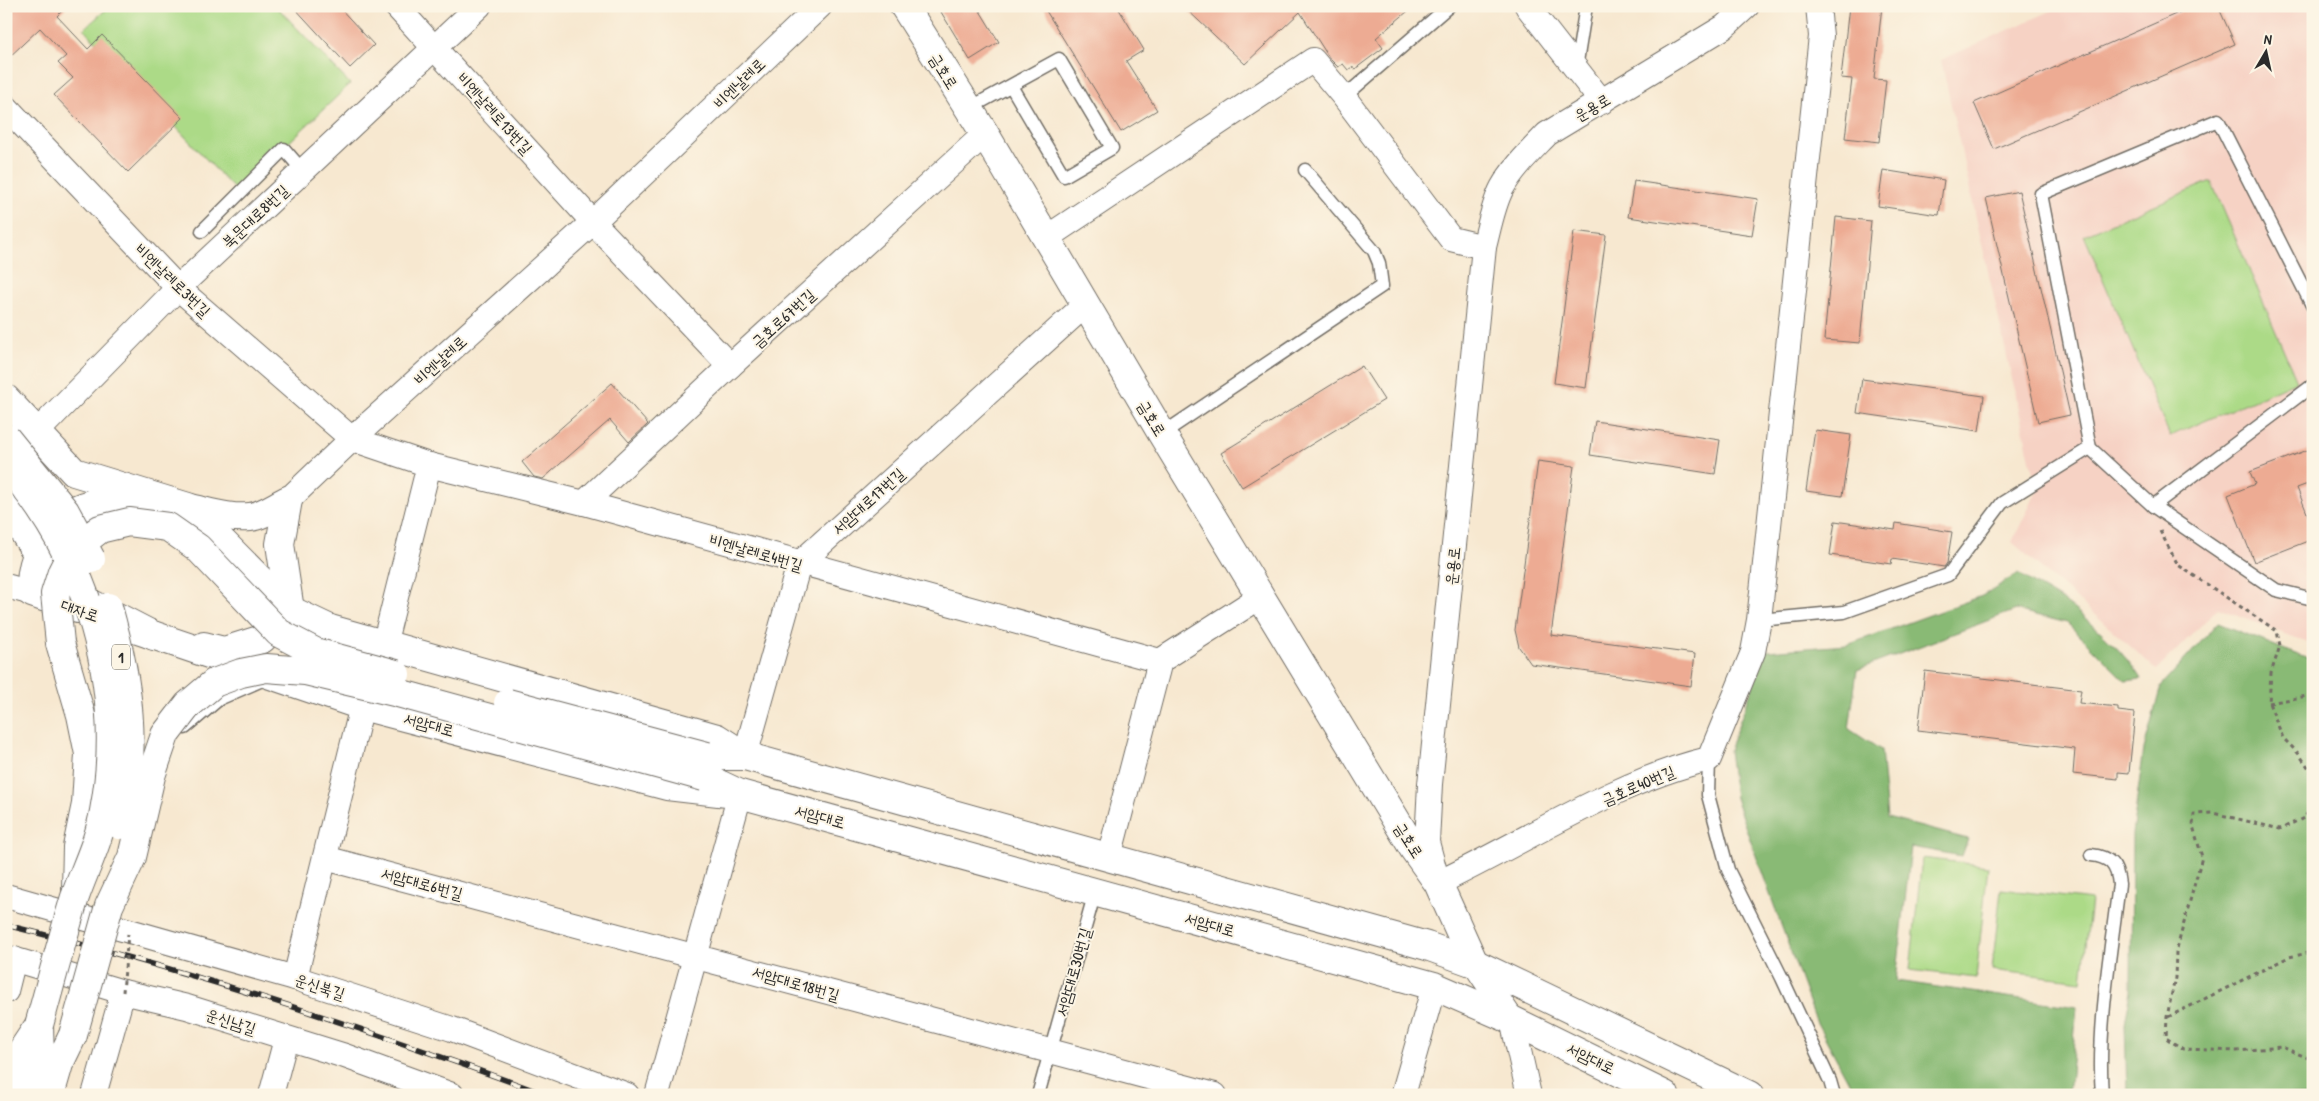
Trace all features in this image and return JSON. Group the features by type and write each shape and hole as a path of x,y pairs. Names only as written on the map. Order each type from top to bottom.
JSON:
{"main road":[{"name":"금호로","path":"904,6 984,134 1260,597 1413,848 1438,883 1474,963"},
{"path":"6,399 74,472 188,508 221,516 251,517 288,500"},
{"name":"1","path":"6,438 65,511 88,551 103,591 119,648 128,699 130,739 129,781 114,853 117,920 73,1035 59,1064 50,1095"},
{"name":"1","path":"6,465 49,521 72,563 86,599 106,682 111,726 110,778 96,846 76,895 38,1025 40,1059 30,1095"},
{"path":"32,593 30,576 37,553 54,524 83,506 109,500 127,500 188,508 290,610 330,629 717,738 744,756 1427,946 1474,963 1749,1095"},
{"path":"288,500 280,544 290,610"},
{"path":"6,506 37,553 66,591 154,636 224,650 262,639 290,610"},
{"path":"76,895 78,847 86,804 88,754 81,714 60,644 55,594 62,572 73,550 100,529 129,522 168,527 198,548 279,633 315,652 706,766"},
{"name":"대자로","path":"32,593 154,636"},
{"name":"서암대로","path":"154,636 362,706 667,786 740,794 1434,986 1512,1020 1665,1095"},
{"path":"117,920 151,776 165,735 188,704 214,683 240,673 266,668 305,671 706,766 744,756"},
{"name":"서암대로","path":"706,766 740,794"},
{"path":"8,1095 19,1055 38,1025"},
{"path":"69,1095 76,1066 73,1035"}],"street":[{"name":"비엔날레로13번길","path":"396,6 593,222"},
{"name":"북문대로8번길","path":"37,432 178,288 479,6"},
{"name":"비엔날레로","path":"288,500 352,439 593,222 820,6"},
{"path":"1527,6 1575,71 1602,102"},
{"name":"운용로","path":"1438,883 1427,842 1430,784 1484,247 1502,188 1526,155 1547,134 1724,27 1747,6"},
{"path":"1709,759 1754,652 1759,620 1820,36 1818,6"},
{"path":"1046,238 1313,60 1344,97 1451,239 1484,247"},
{"name":"비엔날레로3번길","path":"6,107 178,288 352,439"},
{"name":"금호로67번길","path":"584,504 730,366 984,134"},
{"path":"593,222 730,366"},
{"name":"서암대로17번길","path":"799,564 1085,305"},
{"name":"비엔날레로4번길","path":"352,439 429,465 584,504 1160,661"},
{"path":"384,644 429,465"},
{"path":"744,756 799,564"},
{"name":"대자로","path":"6,586 32,593"},
{"path":"1109,857 1160,661 1260,597"},
{"path":"295,978 362,706"},
{"name":"금호로40번길","path":"1438,883 1607,797 1686,764 1709,759"},
{"path":"658,1095 740,794"},
{"name":"서암대로6번길","path":"325,858 519,909"},
{"name":"운신북길","path":"6,896 117,920 452,1029 627,1095"},
{"name":"서암대로18번길","path":"519,909 697,955 896,1011 1050,1051"},
{"path":"6,991 10,958"},
{"name":"운신남길","path":"10,958 122,992 187,1007 345,1056 452,1095"},
{"name":"금호로","path":"1474,963 1512,1020 1529,1095"},
{"path":"1403,1095 1434,986"},
{"path":"94,1095 122,992"},
{"path":"271,1095 286,1039"},
{"path":"1050,1051 1216,1095"}],"lane":[{"path":"1344,97 1449,6"},
{"path":"1575,71 1586,6"},
{"path":"968,109 1059,59 1112,148 1064,176 1011,86"},
{"path":"2313,307 2218,120 2041,194 2090,448 2149,502 2276,590 2313,599"},
{"path":"202,232 284,149 303,171"},
{"path":"1162,434 1382,286 1379,264 1374,251 1305,170"},
{"path":"2149,502 2313,385"},
{"path":"1759,620 1844,612 1948,575 2002,503 2090,448"},
{"path":"117,920 130,875 146,841 170,754 176,739 186,726 219,699 238,689 273,676"},
{"path":"1709,759 1708,795 1728,870 1782,978 1830,1081 1834,1095"},
{"path":"2091,855 2102,856 2113,863 2118,871 2119,884 2105,1010 2101,1067 2102,1095"},
{"name":"서암대로30번길","path":"1038,1095 1095,892"}],"path":[{"path":"2149,502 2148,510 2178,565 2277,631 2280,646 2271,673 2269,703 2283,738 2298,753 2313,774"},
{"path":"2269,703 2313,695"},
{"path":"2313,806 2304,818 2280,829 2213,813 2194,814 2193,826 2202,857 2176,952 2175,978 2167,1017 2166,1038 2183,1049 2237,1052 2282,1047 2313,1060"},
{"path":"117,920 122,992"},
{"path":"2167,1017 2289,957 2313,952"}],"shaded area":[{"path":"2062,6 2313,6 2313,645 2218,608 2157,670 2012,542 2037,491 1941,60"}],"green space":[{"path":"110,6 276,6 350,84 237,192 84,29"},
{"path":"2211,181 2297,381 2170,436 2084,235"},
{"path":"2019,573 2061,600 2094,626 2125,657 2141,679 2125,681 2067,623 2016,610 1857,670 1849,729 1881,750 1887,818 1968,839 1962,856 1911,847 1896,981 2077,1007 2069,1095 1856,1095 1816,1021 1735,798 1729,750 1766,651 1847,645 1982,596"},
{"path":"2218,623 2313,661 2313,1095 2127,1095 2125,1024 2131,991 2132,834 2144,749 2161,686"},
{"path":"1922,858 1988,866 1976,978 1910,970"},
{"path":"2001,889 2091,900 2082,981 1992,970"}],"building":[{"path":"6,6 67,6 57,16 88,49 102,35 183,118 128,172 54,95 73,78 58,63 66,56 40,28 6,60"},
{"path":"293,6 338,6 374,45 350,68"},
{"path":"950,6 977,6 999,42 970,60 941,12"},
{"path":"1043,6 1117,6 1144,50 1126,61 1157,110 1121,132"},
{"path":"1183,6 1414,6 1376,38 1383,48 1355,69 1352,67 1348,70 1343,64 1338,67 1330,59 1300,12 1245,64"},
{"path":"1849,6 1882,6 1874,79 1886,80 1879,142 1845,138 1852,79 1841,78"},
{"path":"2194,6 2218,6 2235,44 1994,149 1974,103"},
{"path":"1883,170 1944,180 1939,215 1878,206"},
{"path":"1634,181 1758,199 1752,235 1628,217"},
{"path":"2019,191 2070,415 2038,422 1986,198"},
{"path":"1836,217 1871,221 1860,343 1824,340"},
{"path":"1574,231 1606,235 1586,388 1554,383"},
{"path":"1362,366 1384,400 1242,487 1221,453"},
{"path":"1862,379 1984,396 1979,431 1857,413"},
{"path":"612,383 648,424 629,442 610,420 543,479 534,477 522,462"},
{"path":"1595,421 1720,440 1715,474 1590,455"},
{"path":"1815,430 1851,435 1842,496 1806,491"},
{"path":"2313,448 2313,482 2297,488 2313,528 2313,539 2254,562 2228,495 2255,484 2250,472"},
{"path":"1538,461 1574,466 1551,635 1695,654 1691,686 1531,664 1519,647 1515,630"},
{"path":"1835,521 1895,530 1896,523 1952,532 1947,563 1944,567 1892,559 1891,564 1830,555"},
{"path":"1925,671 2081,690 2079,703 2118,707 2118,711 2135,713 2129,773 2118,772 2118,779 2073,774 2075,749 1918,730"}],"railway":[{"path":"6,925 143,961 278,1002 413,1047 546,1095"}]}
